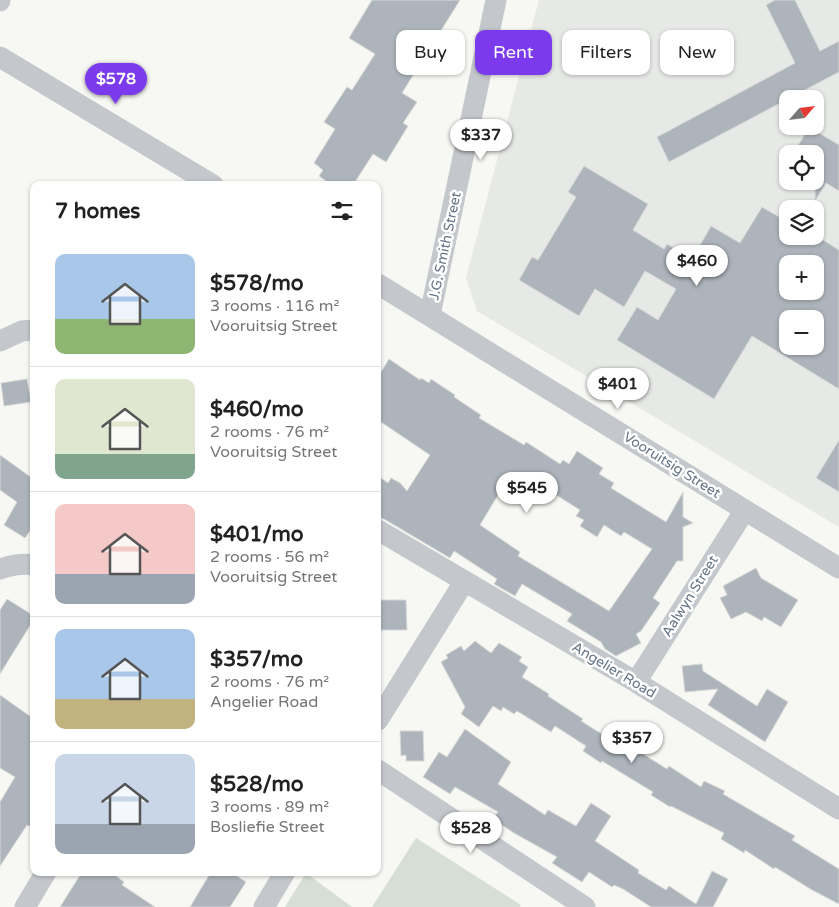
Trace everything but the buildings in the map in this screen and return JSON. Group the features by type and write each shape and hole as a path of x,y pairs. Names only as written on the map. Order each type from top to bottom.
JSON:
{"street":[{"name":"J.G. Smith Street","path":"430,315 496,0"},
{"path":"0,57 206,181"},
{"name":"Vooruitsig Street","path":"381,286 839,568"},
{"path":"0,341 30,331"},
{"name":"Aalwyn Street","path":"636,682 745,510"},
{"name":"Angelier Road","path":"381,532 636,682 839,809"},
{"path":"0,569 12,565 30,565"},
{"path":"381,715 464,582"},
{"path":"381,772 575,905"},
{"path":"25,907 44,876"},
{"path":"264,907 283,876"}],"shaded area":[{"path":"539,0 839,0 839,527 477,311 466,278 519,75 552,75 552,30 531,30"},
{"path":"416,838 521,905 520,907 372,907"},
{"path":"304,876 310,876 352,907 285,907"}]}
